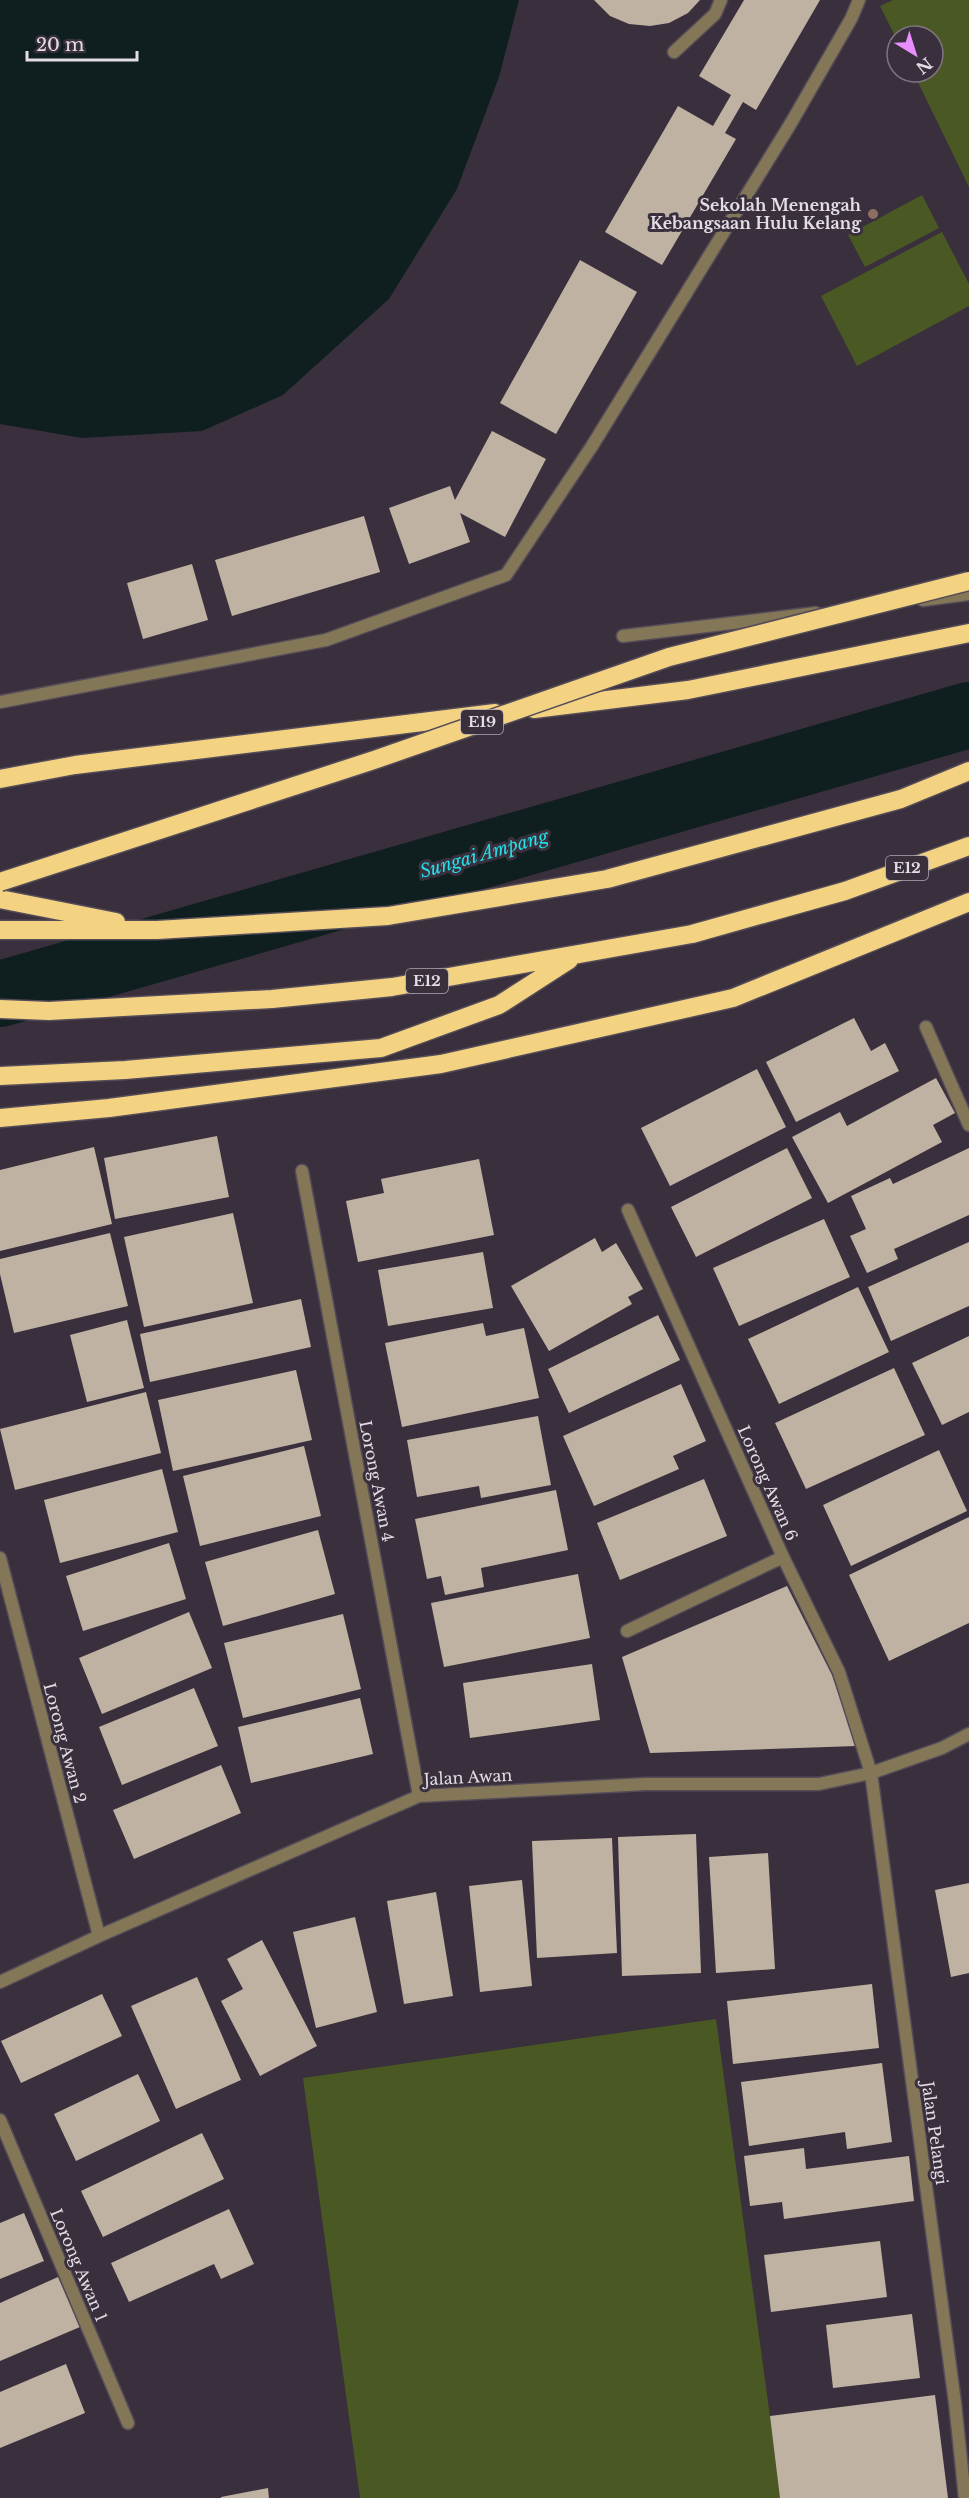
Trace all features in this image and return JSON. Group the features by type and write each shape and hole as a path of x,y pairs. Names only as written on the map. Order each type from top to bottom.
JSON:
{"highway":[{"name":"E19","path":"0,882 374,760 669,657 969,581"},
{"path":"0,779 75,765 688,690 969,633"},
{"path":"0,930 157,930 388,916 607,879 901,799 969,771"},
{"name":"E12","path":"0,1009 49,1011 272,999 392,987 576,956 703,930 845,891 969,846"},
{"path":"0,899 157,930"},
{"path":"0,1118 109,1108 441,1064 733,998 969,902"},
{"path":"0,1076 125,1070 381,1048 499,1005 576,956"}],"street":[{"path":"674,52 715,14 721,0"},
{"path":"0,702 326,640 506,575 592,446 791,123 851,19 859,0"},
{"path":"624,636 969,594"},
{"path":"926,1027 969,1125"},
{"name":"Lorong Awan 4","path":"302,1171 419,1796"},
{"name":"Lorong Awan 6","path":"628,1210 783,1557 839,1672 871,1773"},
{"path":"627,1631 783,1557"},
{"name":"Lorong Awan 2","path":"0,1558 99,1936"},
{"name":"Jalan Awan","path":"0,1982 99,1936 419,1796 646,1784 819,1784 871,1773 942,1748 969,1734"},
{"name":"Jalan Pelangi","path":"871,1773 953,2391 965,2498"},
{"name":"Lorong Awan 1","path":"0,2120 128,2423"}],"green space":[{"path":"893,0 969,0 969,187 919,84 945,84 945,24 889,24 880,6"},
{"path":"922,195 939,228 865,267 848,235"},
{"path":"942,232 969,284 969,306 857,366 821,296"},
{"path":"716,2019 781,2498 360,2498 303,2078"}],"shaded area":[{"path":"0,0 519,0 499,77 457,189 389,299 283,395 202,431 82,438 0,424"}],"building":[{"path":"594,0 700,0 688,13 669,23 650,26 629,24 610,16"},
{"path":"744,0 820,0 756,110 743,102 725,133 736,139 662,265 605,232 678,106 713,126 731,95 699,76"},
{"path":"580,260 637,292 556,434 500,403"},
{"path":"492,431 546,459 505,537 460,513 470,542 409,564 389,508 450,486 455,500"},
{"path":"364,516 380,572 232,616 215,560"},
{"path":"192,564 208,620 143,639 127,583"},
{"path":"854,1018 871,1051 885,1043 899,1071 796,1122 766,1062"},
{"path":"757,1069 786,1127 670,1186 641,1128"},
{"path":"936,1078 955,1113 933,1125 942,1142 828,1203 792,1137 840,1112 847,1126"},
{"path":"217,1136 229,1197 115,1219 104,1158"},
{"path":"94,1147 112,1224 0,1251 0,1170"},
{"path":"787,1148 812,1198 696,1257 671,1207"},
{"path":"969,1148 969,1215 894,1249 898,1259 867,1273 850,1236 866,1229 851,1196 890,1178 893,1184"},
{"path":"479,1159 494,1235 358,1262 346,1201 384,1193 381,1179"},
{"path":"233,1213 253,1303 144,1327 124,1237"},
{"path":"824,1219 850,1277 739,1326 713,1268"},
{"path":"110,1233 128,1306 14,1333 0,1274 0,1259"},
{"path":"595,1238 602,1252 616,1243 643,1289 628,1297 632,1304 549,1351 511,1286"},
{"path":"969,1242 969,1306 891,1341 868,1287"},
{"path":"483,1252 493,1308 388,1326 378,1270"},
{"path":"858,1287 889,1352 779,1404 748,1339"},
{"path":"301,1299 311,1347 150,1382 140,1334"},
{"path":"658,1315 680,1360 569,1413 548,1369"},
{"path":"127,1320 144,1388 87,1402 70,1335"},
{"path":"483,1323 486,1336 524,1328 539,1398 402,1427 385,1343"},
{"path":"969,1336 969,1412 942,1425 912,1363"},
{"path":"894,1368 925,1435 806,1489 775,1423"},
{"path":"296,1370 312,1440 173,1471 158,1400"},
{"path":"681,1384 706,1441 673,1456 679,1469 594,1506 563,1436"},
{"path":"146,1392 161,1453 15,1490 0,1429"},
{"path":"538,1416 551,1485 481,1498 479,1486 417,1497 407,1440"},
{"path":"304,1446 321,1516 200,1546 183,1476"},
{"path":"939,1450 967,1511 851,1566 823,1505"},
{"path":"162,1469 178,1532 60,1563 44,1500"},
{"path":"704,1479 727,1536 620,1580 597,1523"},
{"path":"556,1490 568,1550 481,1568 484,1587 445,1595 441,1576 427,1579 415,1519"},
{"path":"969,1517 969,1623 889,1661 849,1575"},
{"path":"318,1530 335,1594 223,1626 205,1562"},
{"path":"169,1543 186,1599 83,1631 66,1576"},
{"path":"578,1574 590,1638 444,1667 431,1603"},
{"path":"787,1586 832,1675 856,1746 650,1753 622,1657"},
{"path":"189,1612 212,1668 102,1714 79,1658"},
{"path":"343,1614 361,1689 243,1718 224,1643"},
{"path":"592,1664 600,1720 470,1738 463,1683"},
{"path":"194,1688 218,1746 122,1785 99,1727"},
{"path":"360,1698 373,1754 251,1783 238,1727"},
{"path":"221,1765 241,1813 134,1859 113,1810"},
{"path":"696,1834 701,1973 622,1976 618,1837"},
{"path":"612,1838 617,1953 537,1958 532,1841"},
{"path":"768,1853 775,1969 716,1973 709,1857"},
{"path":"522,1880 532,1986 480,1992 469,1886"},
{"path":"969,1883 969,1973 951,1977 935,1890"},
{"path":"436,1892 453,1996 404,2004 387,1901"},
{"path":"355,1917 377,2012 316,2028 293,1932"},
{"path":"262,1940 317,2046 260,2076 221,2001 243,1989 227,1959"},
{"path":"197,1977 241,2080 176,2109 131,2006"},
{"path":"872,1984 879,2048 733,2064 727,2001"},
{"path":"102,1994 122,2036 21,2083 1,2041"},
{"path":"882,2063 892,2142 847,2149 845,2132 749,2146 741,2082"},
{"path":"138,2074 160,2121 76,2161 54,2114"},
{"path":"202,2133 224,2179 103,2237 81,2191"},
{"path":"804,2148 806,2169 909,2156 914,2201 784,2219 782,2202 750,2206 744,2156"},
{"path":"229,2209 254,2264 221,2279 214,2264 129,2302 111,2263"},
{"path":"24,2213 44,2261 0,2279 0,2223"},
{"path":"880,2241 887,2297 771,2312 764,2255"},
{"path":"58,2277 80,2327 0,2361 0,2303"},
{"path":"912,2314 920,2378 833,2388 826,2325"},
{"path":"66,2364 85,2413 0,2448 0,2392"},
{"path":"935,2395 948,2498 780,2498 770,2416"},
{"path":"268,2488 269,2498 221,2498 221,2497"}],"waterway":[{"name":"Sungai Ampang","path":"0,994 969,715"}],"place":[{"name":"Sekolah Menengah Kebangsaan Hulu Kelang","path":"873,214"}]}
